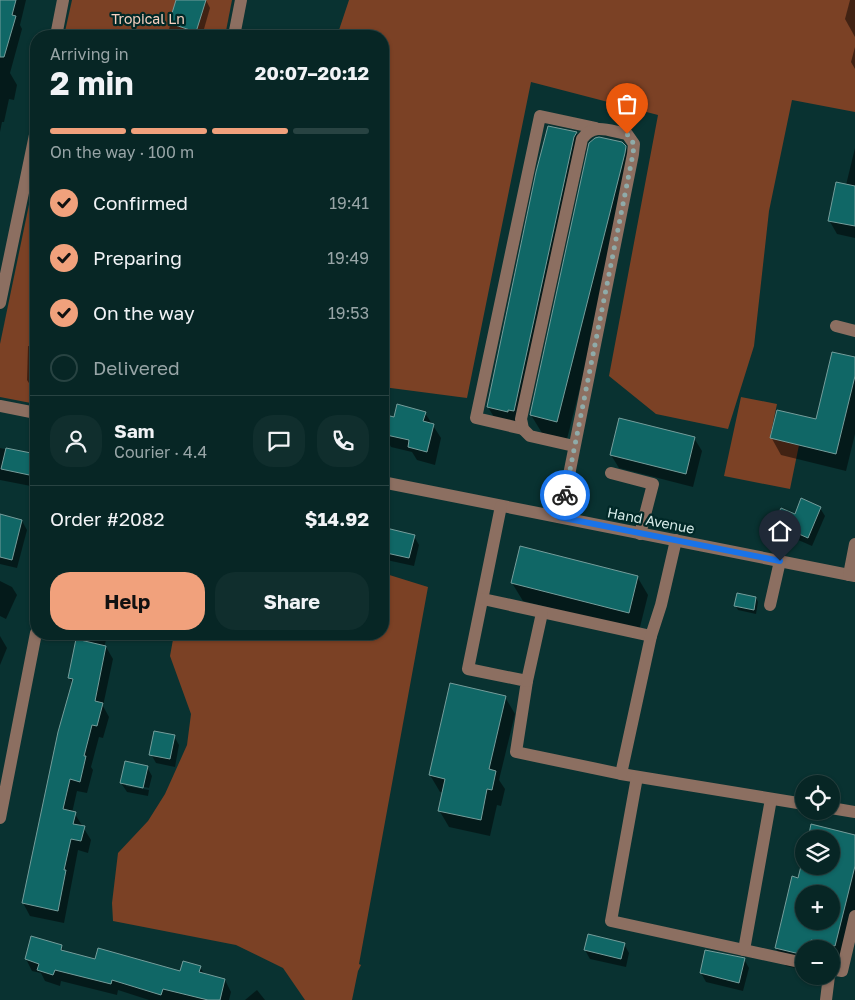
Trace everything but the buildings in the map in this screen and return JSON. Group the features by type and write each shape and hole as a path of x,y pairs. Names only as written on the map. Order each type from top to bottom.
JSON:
{"street":[{"path":"57,30 64,0"},
{"path":"235,30 241,0"},
{"path":"559,517 574,446 634,144 627,134 540,116 476,418 523,429 530,436 574,446"},
{"path":"523,429 521,419 582,139 588,131 596,128"},
{"path":"0,303 30,159"},
{"path":"836,326 855,331"},
{"path":"0,406 30,412"},
{"path":"611,473 653,484 640,534"},
{"name":"Hand Avenue","path":"389,483 852,576"},
{"path":"502,506 468,669 527,681"},
{"path":"621,774 651,636 661,604 676,540"},
{"path":"852,576 855,544"},
{"path":"770,605 780,561"},
{"path":"483,599 651,636"},
{"path":"542,613 527,681 516,752 637,777 795,803"},
{"path":"0,818 34,640"},
{"path":"637,777 611,921 795,961"},
{"path":"744,950 772,799"},
{"path":"840,810 855,812"},
{"path":"840,971 842,972 855,916"},
{"path":"826,1000 828,985"}],"green space":[{"name":"Tropical Ln","path":"72,0 232,0 226,30 65,30"},
{"path":"349,0 855,0 855,112 792,100 769,211 754,346 728,429 656,414 609,376 658,115 531,82 467,398 389,388 389,30 339,30"},
{"path":"30,200 30,403 0,397 0,344"},
{"path":"741,397 777,404 770,437 799,445 790,489 724,476"},
{"path":"389,575 428,587 359,964 361,965 352,1000 305,1000 283,968 236,945 113,921 112,903 118,853 148,821 165,794 187,745 191,714 170,656 173,640 389,640"}],"way so far":[{"path":"565,495 633,154 634,144 627,134"}],"route":[{"path":"565,495 559,517 780,561"}]}
